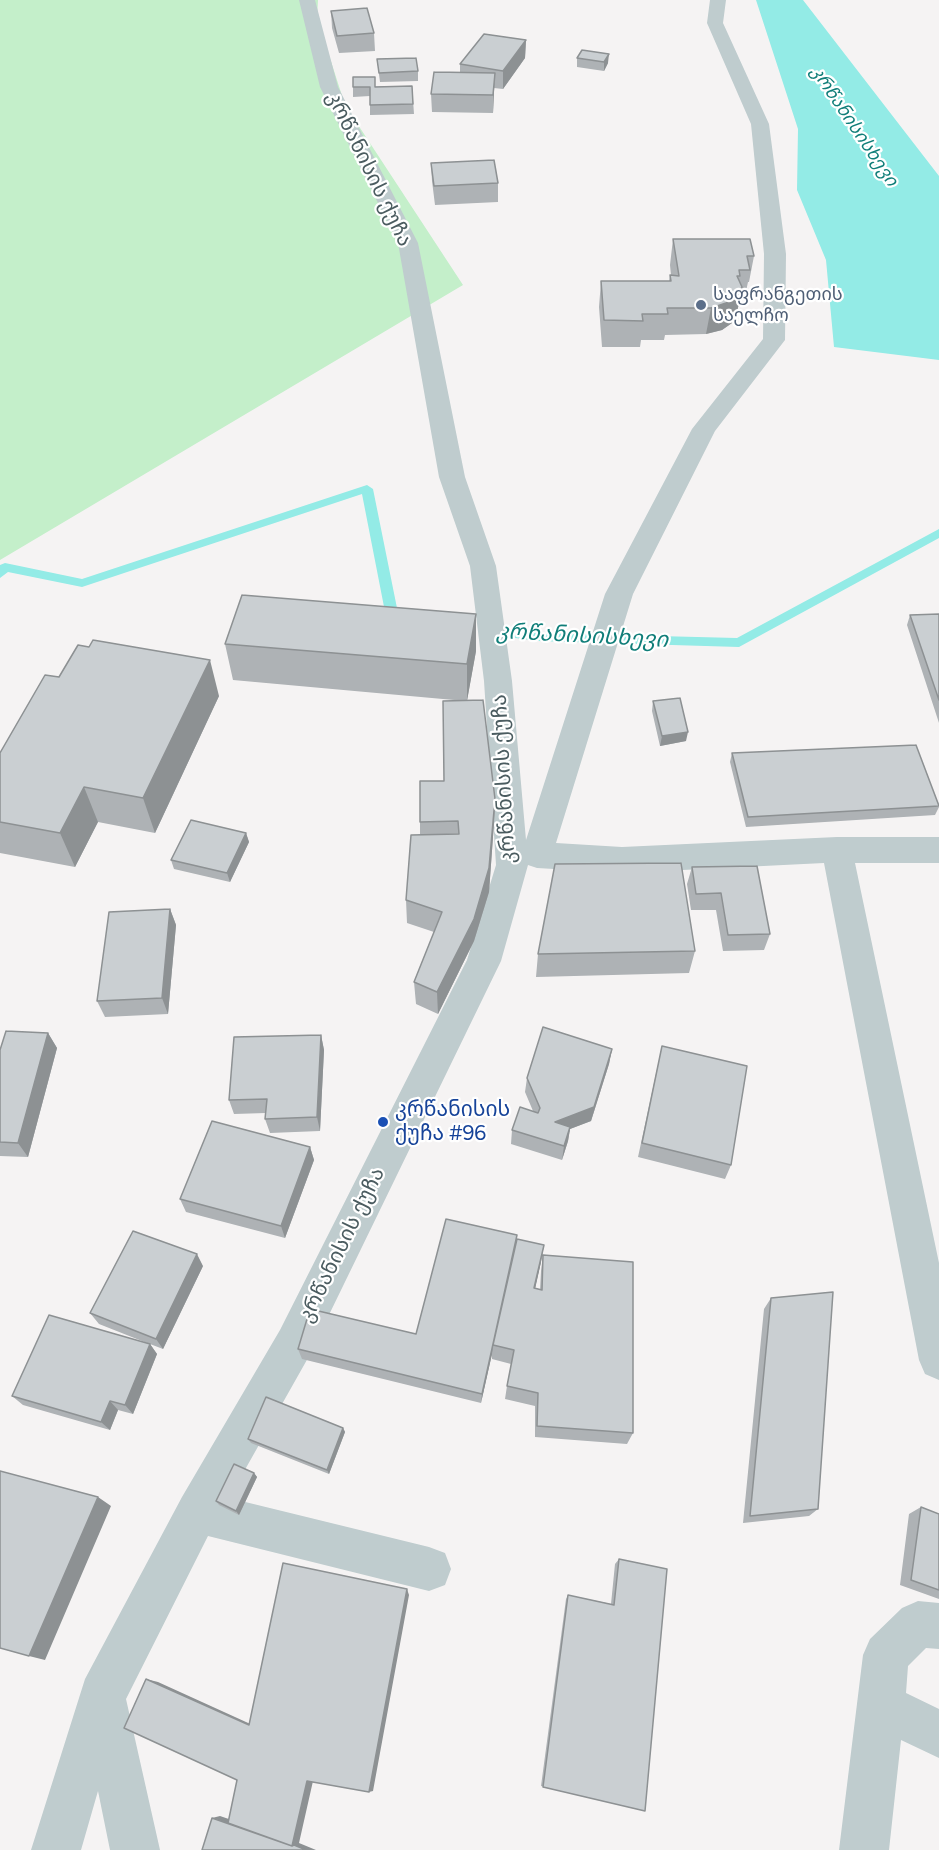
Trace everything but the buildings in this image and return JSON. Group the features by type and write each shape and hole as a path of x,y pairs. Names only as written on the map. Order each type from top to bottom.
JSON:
{"street":[{"name":"კრწანისის ქუჩა","path":"56,1850 102,1696 197,1512 294,1344 484,961 512,865 498,681 483,566 452,477 408,243 329,87 312,31 306,0"},
{"path":"718,0 715,22 760,124 775,254 774,340 704,429 619,594 537,855 622,860 837,850 939,850"},
{"path":"837,850 925,1216 939,1360"},
{"path":"197,1512 429,1569"},
{"path":"864,1850 886,1655 918,1624 939,1626"},
{"path":"102,1696 135,1850"},
{"path":"881,1706 939,1734"}],"green space":[{"path":"0,0 318,0 317,18 345,105 463,285 0,560"}],"water":[{"path":"756,0 803,0 939,176 939,360 834,347 826,260 797,190 798,129"}],"waterway":[{"name":"კრწანისისხევი","path":"0,574 5,567 82,583 367,489 392,617 401,618"},
{"name":"კრწანისისხევი","path":"485,630 538,637 739,643 939,533"}],"place":[{"name":"საფრანგეთის საელჩო","path":"701,305"},
{"name":"კრწანისის ქუჩა #96","path":"383,1122"}]}
